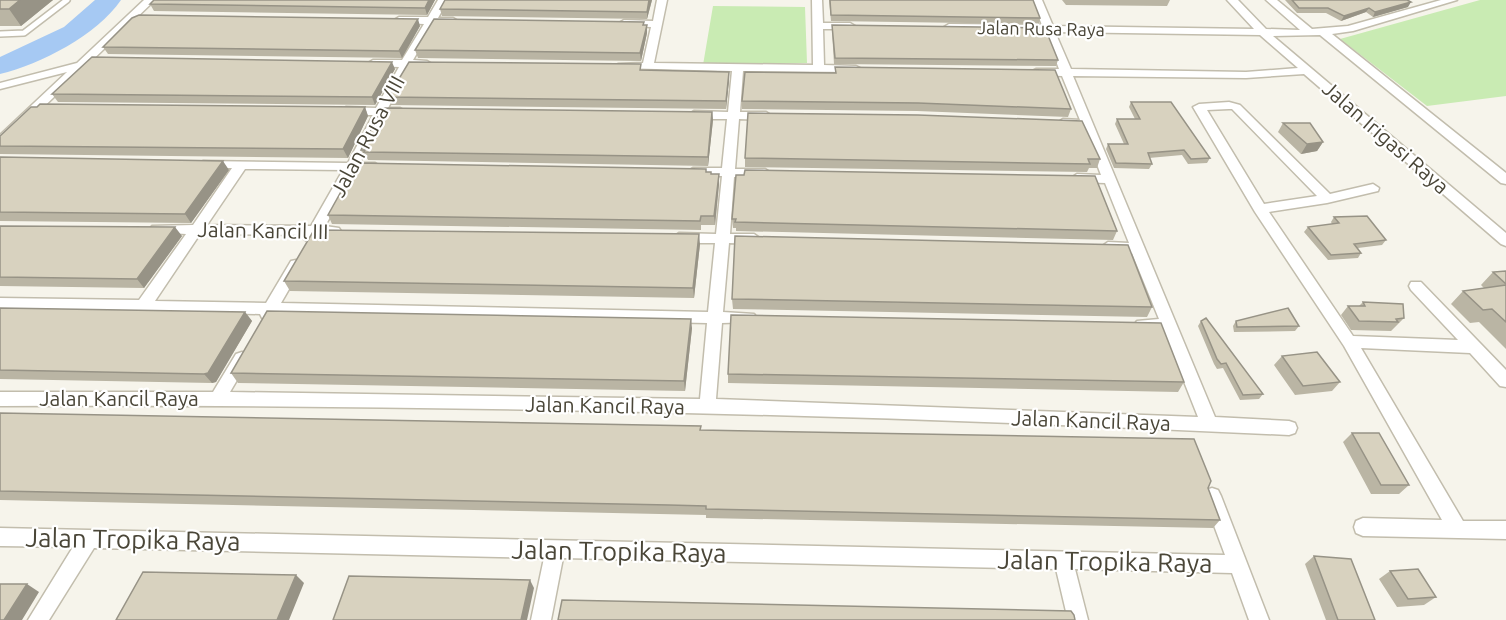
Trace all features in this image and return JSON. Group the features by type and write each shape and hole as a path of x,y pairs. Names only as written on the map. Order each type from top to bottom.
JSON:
{"street":[{"path":"0,142 150,0"},
{"name":"Jalan Rusa VIII","path":"259,328 352,166 379,112 443,0"},
{"path":"648,67 662,0"},
{"path":"816,0 819,69"},
{"path":"1037,0 1209,424"},
{"name":"Jalan Irigasi Raya","path":"1232,0 1264,33 1506,241"},
{"name":"Jalan Irigasi Raya","path":"1271,0 1506,180"},
{"name":"Jalan Rusa Raya","path":"933,27 1284,34 1372,23 1452,0"},
{"path":"134,16 151,16"},
{"path":"386,20 468,21"},
{"path":"613,23 657,24"},
{"path":"818,26 864,26"},
{"path":"0,86 85,62 110,59"},
{"path":"361,63 442,64"},
{"path":"609,66 863,70"},
{"path":"707,407 738,68"},
{"path":"1023,72 1246,75 1308,70"},
{"path":"24,80 60,86"},
{"path":"1327,199 1236,107 1229,105 1199,106 1200,112 1260,209 1349,342 1457,528"},
{"path":"38,107 61,107"},
{"path":"332,111 413,112"},
{"path":"677,115 780,116"},
{"path":"1054,123 1088,124"},
{"path":"196,164 387,167"},
{"path":"142,306 242,164"},
{"path":"681,172 775,173"},
{"path":"1064,178 1110,179"},
{"path":"1260,209 1327,199 1373,188"},
{"name":"Jalan Kancil III","path":"148,229 348,231"},
{"path":"664,237 768,239"},
{"path":"1092,246 1138,248"},
{"path":"1416,286 1506,381"},
{"path":"0,303 764,318"},
{"path":"1124,324 1169,325"},
{"path":"1349,342 1473,347"},
{"path":"219,397 247,348"},
{"name":"Jalan Kancil Raya","path":"0,399 219,397 707,407 1289,428"},
{"path":"1212,496 1259,620"},
{"path":"1363,527 1506,530"},
{"name":"Jalan Tropika Raya","path":"0,537 1238,564"},
{"path":"38,620 90,538"},
{"path":"541,620 555,550"},
{"path":"1063,560 1078,620"}],"lane":[{"path":"0,34 24,33 67,0"}],"green space":[{"path":"1480,0 1506,0 1506,96 1427,106 1340,39"},
{"path":"713,6 805,7 807,63 703,65"}],"building":[{"path":"0,0 20,0 9,9 0,9"},
{"path":"154,0 429,0 425,8 150,4"},
{"path":"445,0 649,0 647,12 440,9"},
{"path":"830,0 1033,0 1040,18 831,15"},
{"path":"1292,0 1407,0 1411,2 1375,12 1369,8 1344,16 1328,8 1299,8"},
{"path":"139,15 418,19 399,51 103,47 132,18"},
{"path":"434,19 644,22 643,25 647,25 640,53 415,50"},
{"path":"832,25 1045,28 1058,60 835,58"},
{"path":"92,57 392,62 372,97 52,94"},
{"path":"409,62 641,64 640,70 729,72 726,101 388,97"},
{"path":"835,67 1055,70 1071,109 918,103 742,101 745,72 836,73"},
{"path":"1131,102 1171,102 1210,158 1191,159 1184,150 1148,153 1152,164 1116,163 1108,144 1128,144 1117,119 1140,119"},
{"path":"40,104 365,107 343,149 0,146 0,136 31,107 37,107"},
{"path":"382,108 712,112 708,157 364,152 365,150 361,150"},
{"path":"748,113 918,115 1082,121 1100,159 1088,159 1090,164 745,158"},
{"path":"1283,123 1310,123 1323,142 1307,144"},
{"path":"0,157 223,161 185,214 0,212"},
{"path":"357,163 706,169 706,172 711,172 711,174 719,174 714,216 701,216 700,221 328,215"},
{"path":"745,170 1095,176 1117,231 735,222 736,219 732,219 736,175 744,175"},
{"path":"1367,216 1386,240 1354,244 1361,253 1331,255 1308,227 1339,223 1334,217"},
{"path":"0,226 175,227 137,279 0,277"},
{"path":"314,230 699,234 693,288 284,281"},
{"path":"735,236 1128,245 1152,307 732,299"},
{"path":"1506,271 1506,284 1493,272"},
{"path":"1506,285 1506,322 1492,309 1483,310 1463,291"},
{"path":"1363,302 1403,304 1404,318 1396,319 1398,322 1359,321 1348,306 1365,306"},
{"path":"0,308 245,312 208,373 204,374 0,370"},
{"path":"1288,308 1299,326 1237,327 1236,321"},
{"path":"267,311 691,319 684,381 231,373"},
{"path":"731,315 1161,323 1184,382 728,374"},
{"path":"1206,318 1263,394 1243,395 1226,363 1221,364 1217,359 1201,321"},
{"path":"1317,352 1340,382 1303,386 1282,356"},
{"path":"0,413 701,426 700,430 1194,439 1211,481 1208,488 1220,520 706,509 706,506 669,505 0,491"},
{"path":"1352,433 1379,433 1409,485 1381,485"},
{"path":"1314,556 1351,559 1375,620 1338,620"},
{"path":"1418,569 1436,597 1408,599 1390,571"},
{"path":"143,572 296,575 277,620 116,620"},
{"path":"349,576 530,580 521,620 333,620"},
{"path":"0,584 27,584 4,620 0,620"},
{"path":"562,600 1071,611 1075,620 558,620"}],"waterway":[{"path":"0,66 31,54 73,32 109,0"}]}
